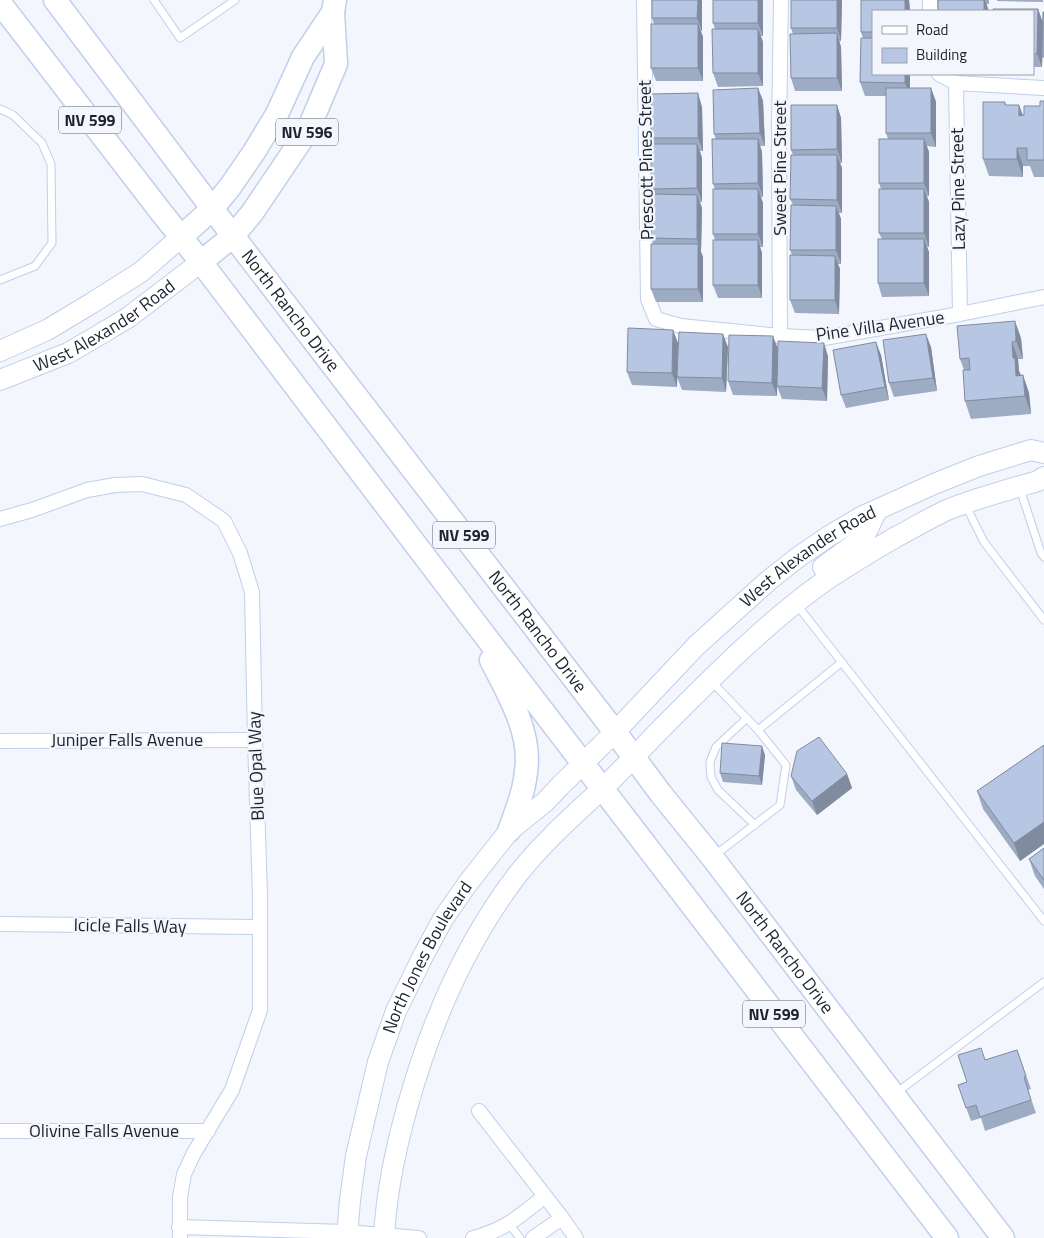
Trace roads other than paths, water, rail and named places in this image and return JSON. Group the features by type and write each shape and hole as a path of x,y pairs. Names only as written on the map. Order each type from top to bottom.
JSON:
{"main road":[{"name":"North Rancho Drive","path":"55,0 233,236 1003,1238"},
{"name":"NV 599","path":"0,2 947,1238"},
{"name":"NV 596","path":"181,237 212,208 230,187 254,152 277,114 303,57 334,6"},
{"name":"NV 596","path":"201,262 233,236 252,213 308,130 336,64 334,6"},
{"name":"West Alexander Road","path":"0,351 47,330 117,288 141,272 181,237"},
{"name":"West Alexander Road","path":"0,380 68,353 94,338 129,317 201,262"},
{"name":"West Alexander Road","path":"615,732 696,646 768,581 796,558 829,536 877,510 979,466 1031,450 1044,452"},
{"name":"West Alexander Road","path":"633,758 710,680 776,619 842,569 946,511 986,496 1038,482 1044,477"},
{"path":"796,603 799,584 864,537 877,510"},
{"path":"473,620 519,717 526,751 526,772 510,831"},
{"name":"North Jones Boulevard","path":"347,1235 356,1156 378,1062 396,1011 423,956 443,919 468,883 510,831 544,802 615,732"},
{"name":"North Jones Boulevard","path":"384,1237 389,1185 396,1148 426,1047 440,1008 467,955 488,917 517,875 548,839 633,758"}],"street":[{"name":"Prescott Pines Street","path":"644,0 648,299 656,319"},
{"name":"Sweet Pine Street","path":"780,336 779,130 781,0"},
{"path":"941,75 956,83 1044,88"},
{"name":"Lazy Pine Street","path":"956,83 960,314"},
{"name":"Pine Villa Avenue","path":"656,319 681,326 780,336 824,338 1044,297"},
{"name":"Blue Opal Way","path":"0,519 88,490 115,485 142,484 186,495 224,521 240,553 252,592 260,896 260,1010 232,1090 194,1153 184,1174 180,1197 179,1232"},
{"name":"Juniper Falls Avenue","path":"0,741 255,740"},
{"name":"Icicle Falls Way","path":"0,924 260,927"},
{"path":"478,1111 576,1238"},
{"name":"Olivine Falls Avenue","path":"0,1131 208,1131"},
{"path":"473,1238 486,1235 504,1227 545,1196"},
{"path":"533,1238 562,1218"},
{"path":"179,1232 419,1238"}],"lane":[{"path":"154,0 180,38 235,0"},
{"path":"0,109 13,115 42,143 51,164 52,244 35,266 0,280"},
{"path":"1019,487 1044,557"},
{"path":"965,504 984,542 1044,620"},
{"path":"796,603 1044,921"},
{"path":"758,730 842,662"},
{"path":"710,680 758,730 786,765 780,805 712,857"},
{"path":"746,718 716,747 710,762 711,777 718,790 755,824"},
{"path":"893,1095 1044,982"},
{"path":"509,1224 520,1238"}]}
